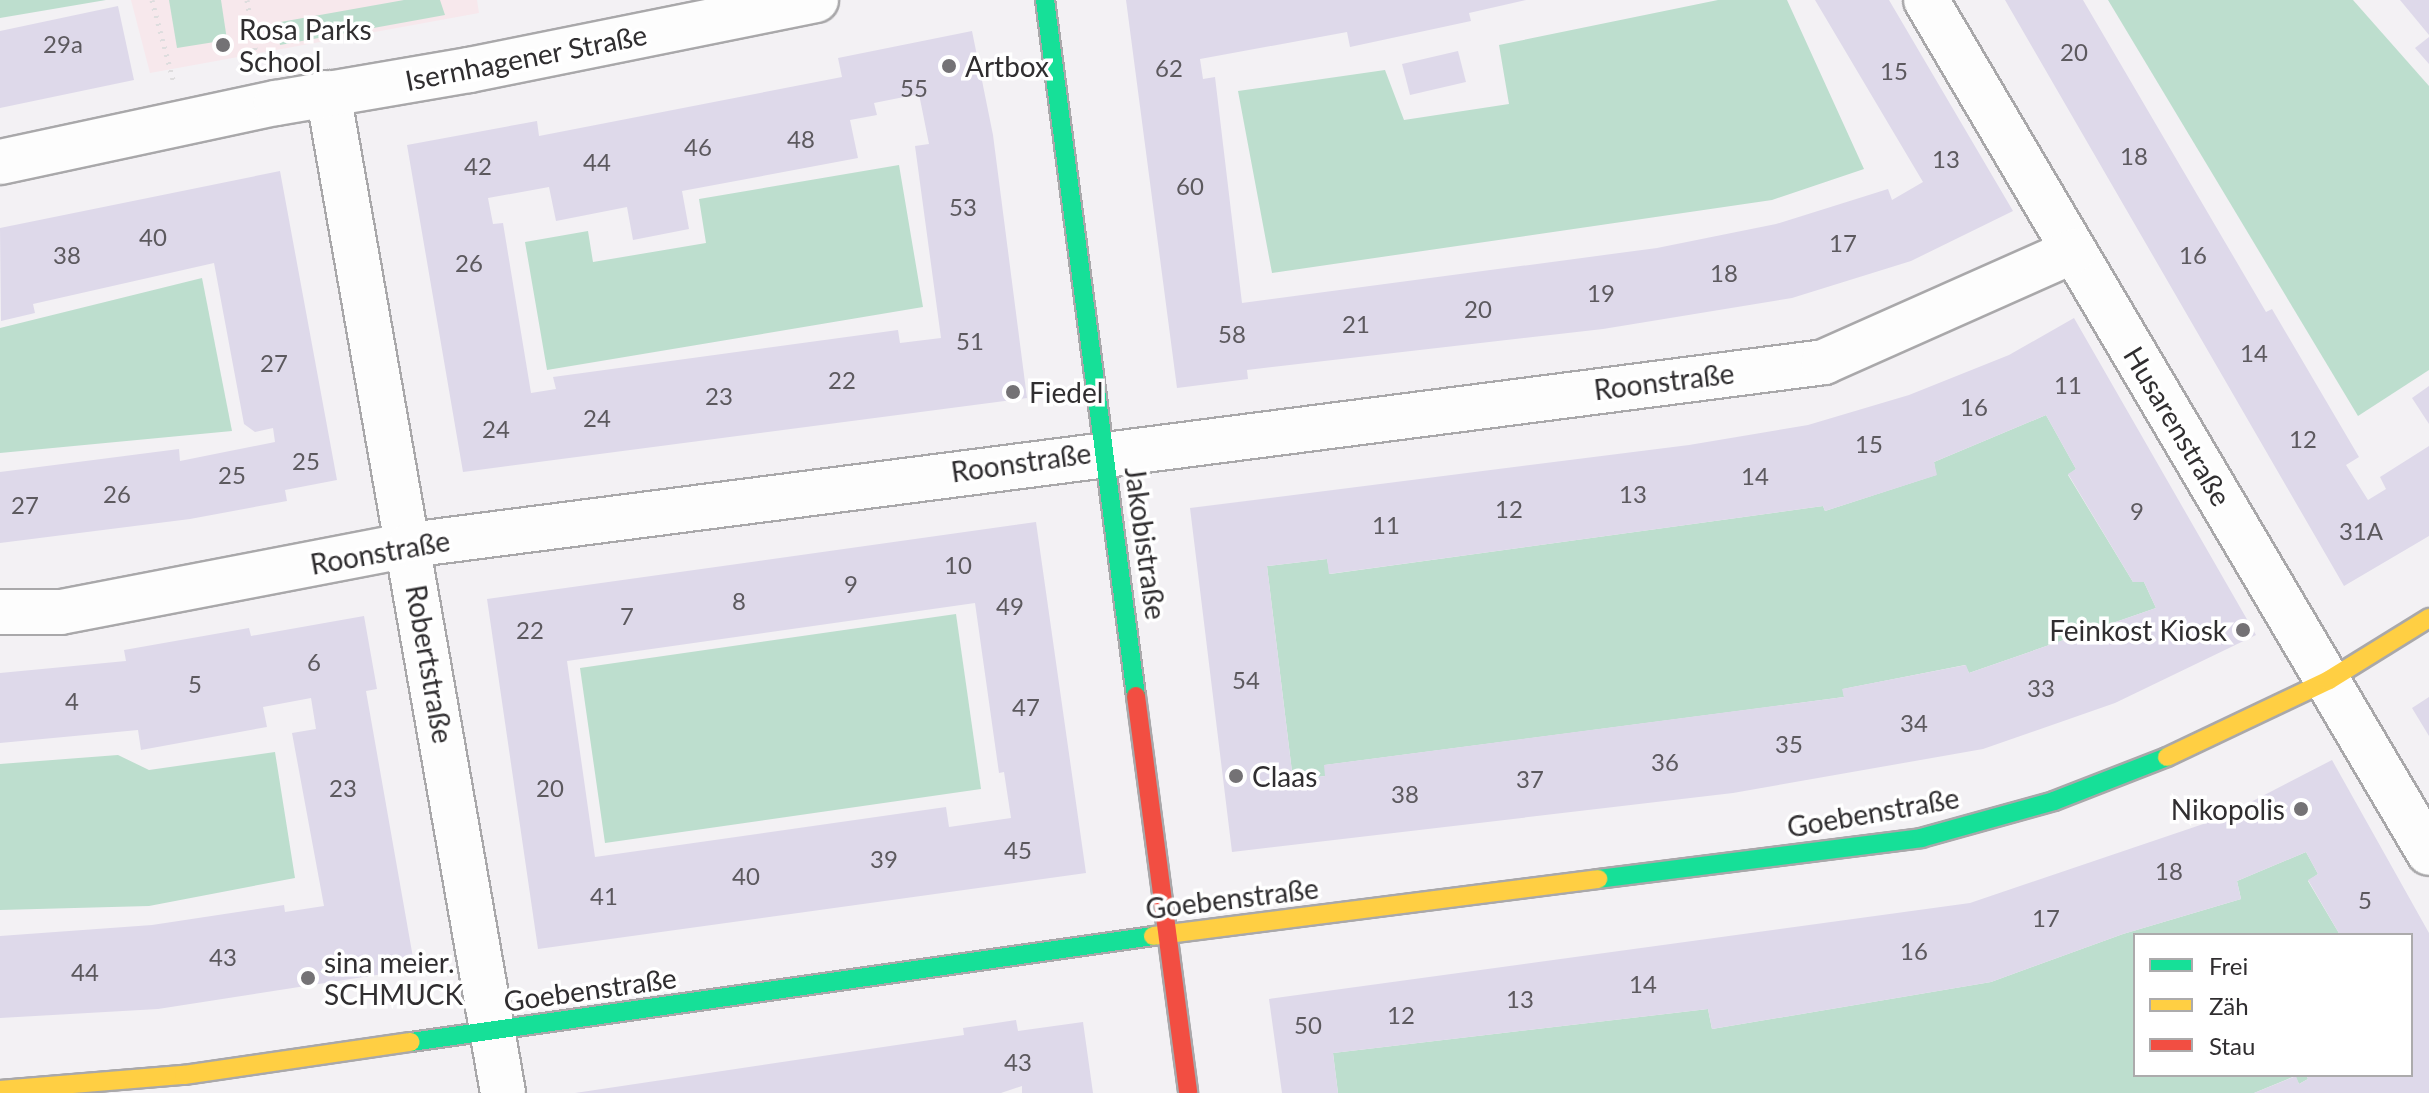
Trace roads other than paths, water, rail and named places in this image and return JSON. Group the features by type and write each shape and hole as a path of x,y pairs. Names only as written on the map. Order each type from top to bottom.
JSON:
{"street":[{"name":"Isernhagener Straße","path":"0,162 328,93 816,0"},
{"name":"Jakobistraße","path":"1045,0 1171,933 1188,1093"},
{"name":"Husarenstraße","path":"1926,0 2429,853"},
{"name":"Robertstraße","path":"328,93 410,545 503,1093"},
{"name":"Roonstraße","path":"0,612 61,612 410,545 1106,451 1824,362 2073,251"},
{"name":"Goebenstraße","path":"0,1090 184,1075 1171,933 1921,838 2054,801 2189,749 2329,680 2429,618"}],"place":[{"name":"Rosa Parks School","path":"223,45"},
{"name":"Artbox","path":"949,66"},
{"name":"Fiedel","path":"1013,392"},
{"name":"Feinkost Kiosk","path":"2243,630"},
{"name":"Claas","path":"1236,776"},
{"name":"Nikopolis","path":"2301,809"},
{"name":"sina meier. SCHMUCK","path":"308,978"}]}
